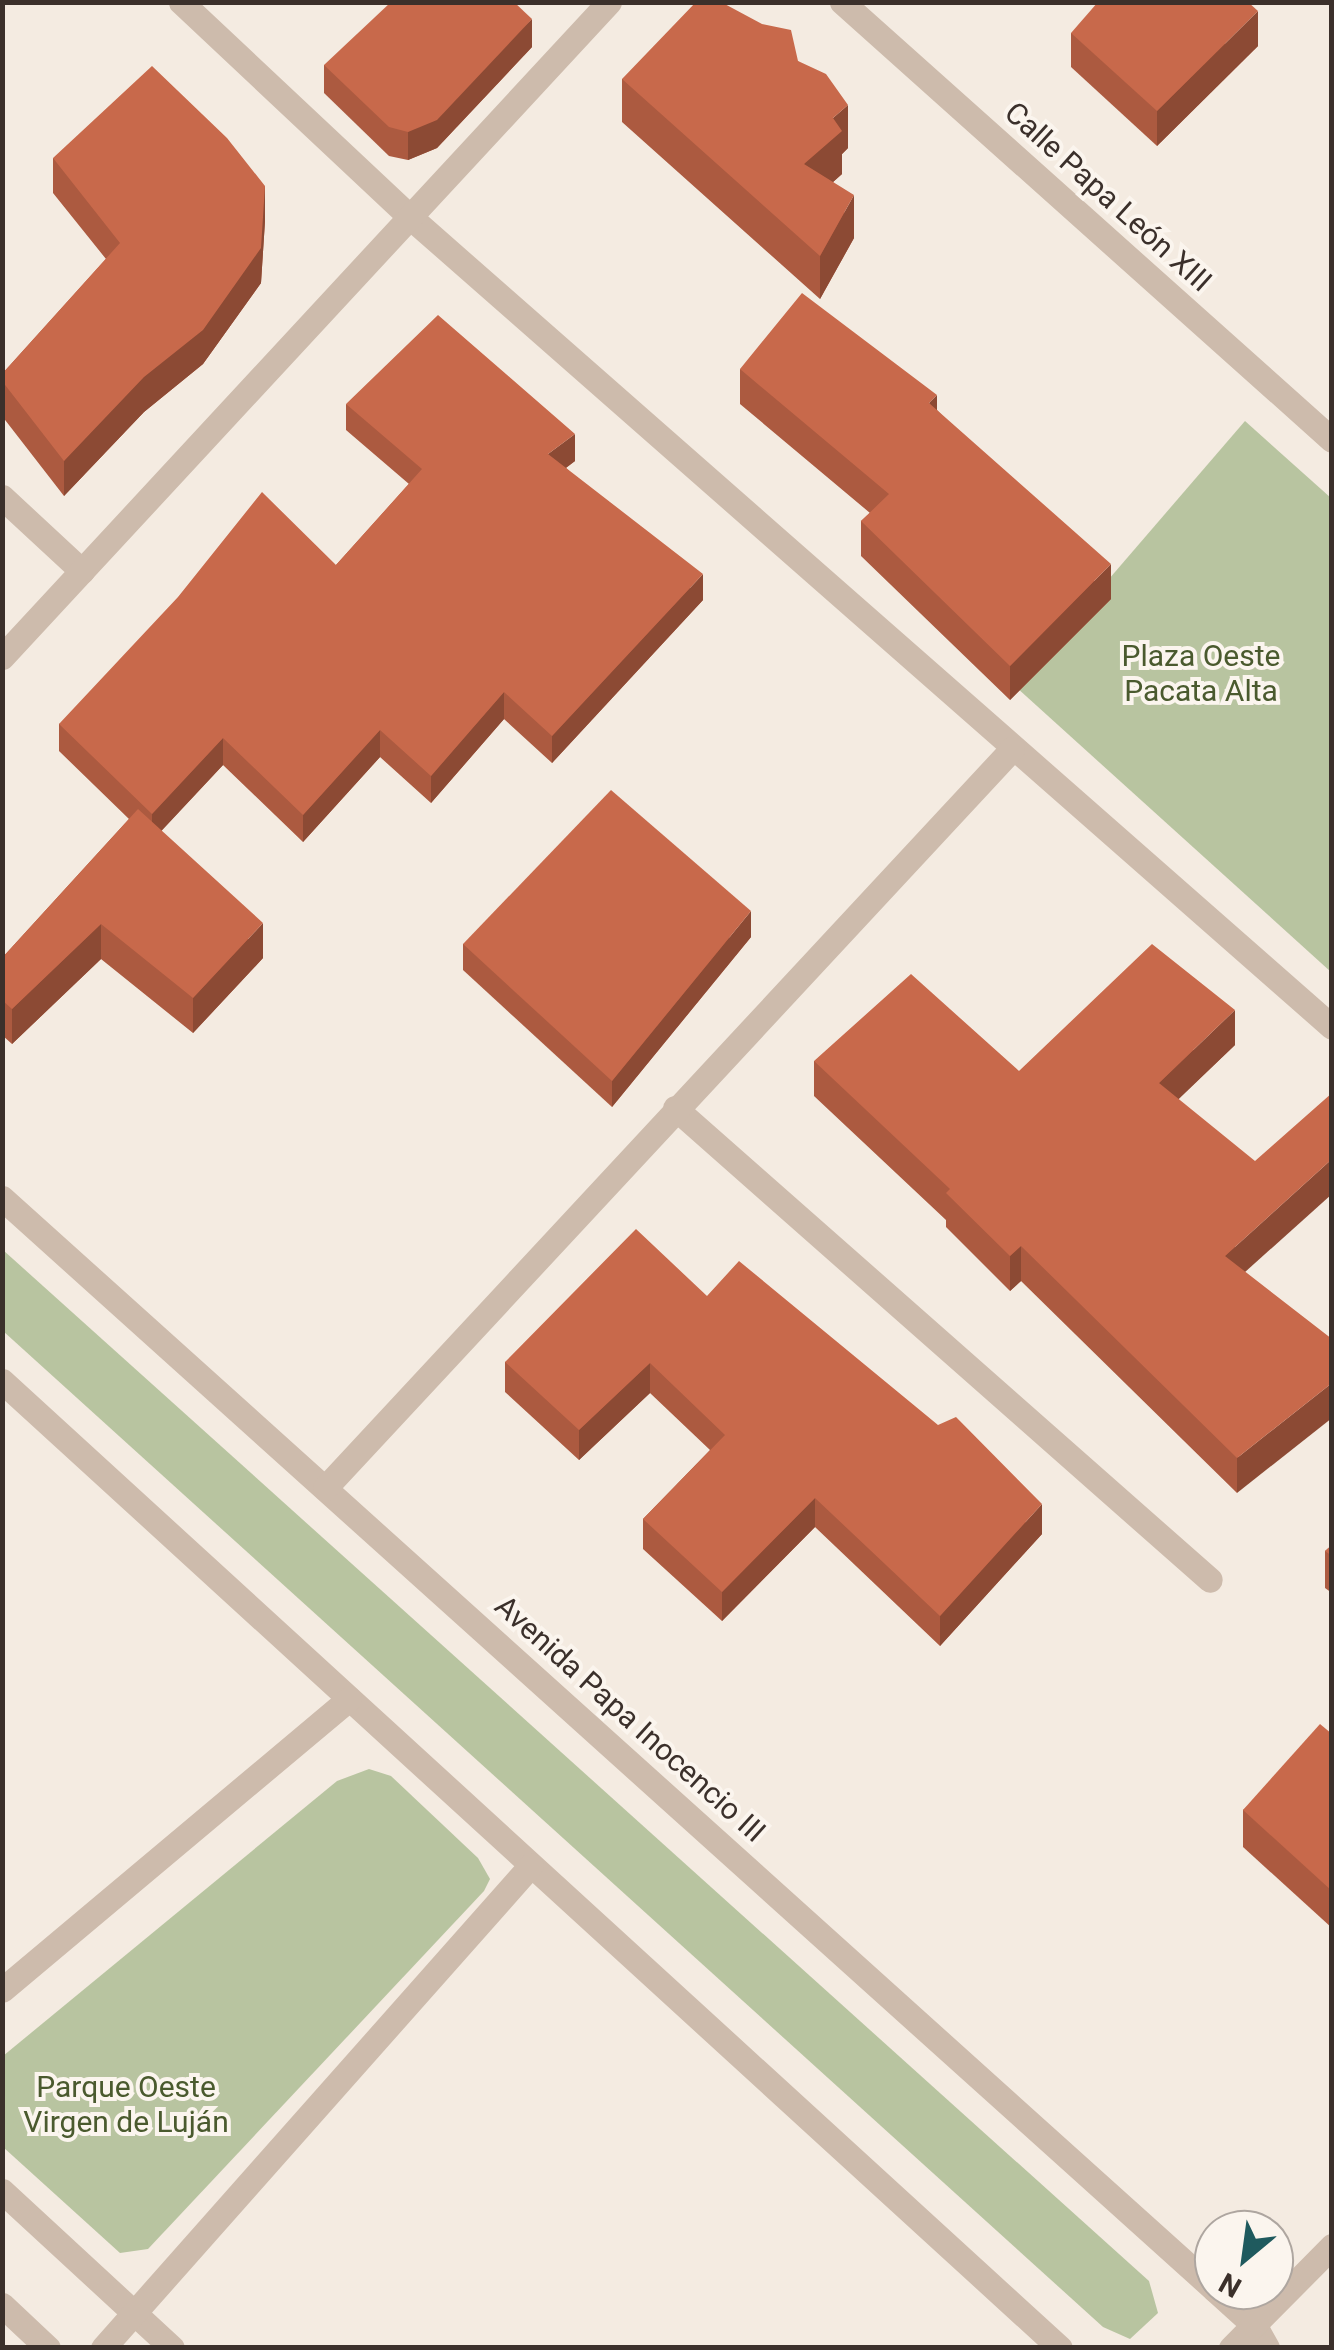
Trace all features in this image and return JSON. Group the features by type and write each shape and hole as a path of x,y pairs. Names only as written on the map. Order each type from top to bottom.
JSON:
{"street":[{"path":"181,2 410,217 1332,1027"},
{"path":"2,657 609,2"},
{"name":"Calle Papa León XIII","path":"842,2 1332,440"},
{"path":"2,497 82,571"},
{"path":"325,1488 674,1108 1012,749"},
{"path":"674,1108 1210,1580"},
{"name":"Avenida Papa Inocencio III","path":"2,1198 1194,2272"},
{"path":"2,1382 1060,2348"},
{"path":"2,1990 349,1699"},
{"path":"103,2348 131,2310 530,1864"},
{"path":"2,2190 172,2348"},
{"path":"1231,2348 1261,2337 1332,2246"},
{"path":"2,2306 48,2348"},
{"name":"Avenida Papa Inocencio III","path":"1234,2310 1261,2337"}],"green space":[{"name":"Plaza Oeste Pacata Alta","path":"1245,421 1331,498 1331,972 1016,687"},
{"path":"3,1250 1149,2281 1158,2313 1130,2339 1103,2327 3,1331"},
{"name":"Parque Oeste Virgen de Luján","path":"369,1769 391,1776 478,1858 490,1879 484,1891 148,2249 120,2253 3,2147 3,2056 337,1781"}],"building":[{"path":"391,2 514,2 532,19 437,120 408,132 389,127 324,65"},
{"path":"696,2 721,2 762,24 791,30 798,61 826,74 848,105 833,118 842,131 804,164 854,195 820,256 622,79"},
{"path":"1098,2 1248,2 1258,11 1157,111 1071,33"},
{"path":"152,66 227,138 265,186 261,248 203,330 144,377 64,461 2,381 2,374 120,243 53,158"},
{"path":"802,293 937,395 929,403 1111,564 1010,666 861,521 889,494 740,369"},
{"path":"438,315 575,434 548,454 703,574 552,736 504,692 431,776 380,730 303,815 223,738 152,814 59,724 178,597 262,492 336,565 422,469 346,404"},
{"path":"611,790 751,911 612,1081 463,944"},
{"path":"138,809 263,923 193,998 101,924 12,1009 2,1000 2,958"},
{"path":"1152,944 1235,1010 1159,1083 1255,1161 1332,1093 1332,1159 1225,1256 1332,1339 1332,1383 1237,1458 1021,1246 1010,1256 946,1193 950,1189 814,1061 911,974 1019,1071"},
{"path":"636,1229 707,1296 739,1261 938,1425 956,1417 1042,1504 940,1616 815,1498 722,1592 643,1519 725,1435 650,1363 579,1430 505,1362"},
{"path":"1320,1724 1332,1734 1332,1891 1243,1810"}]}
